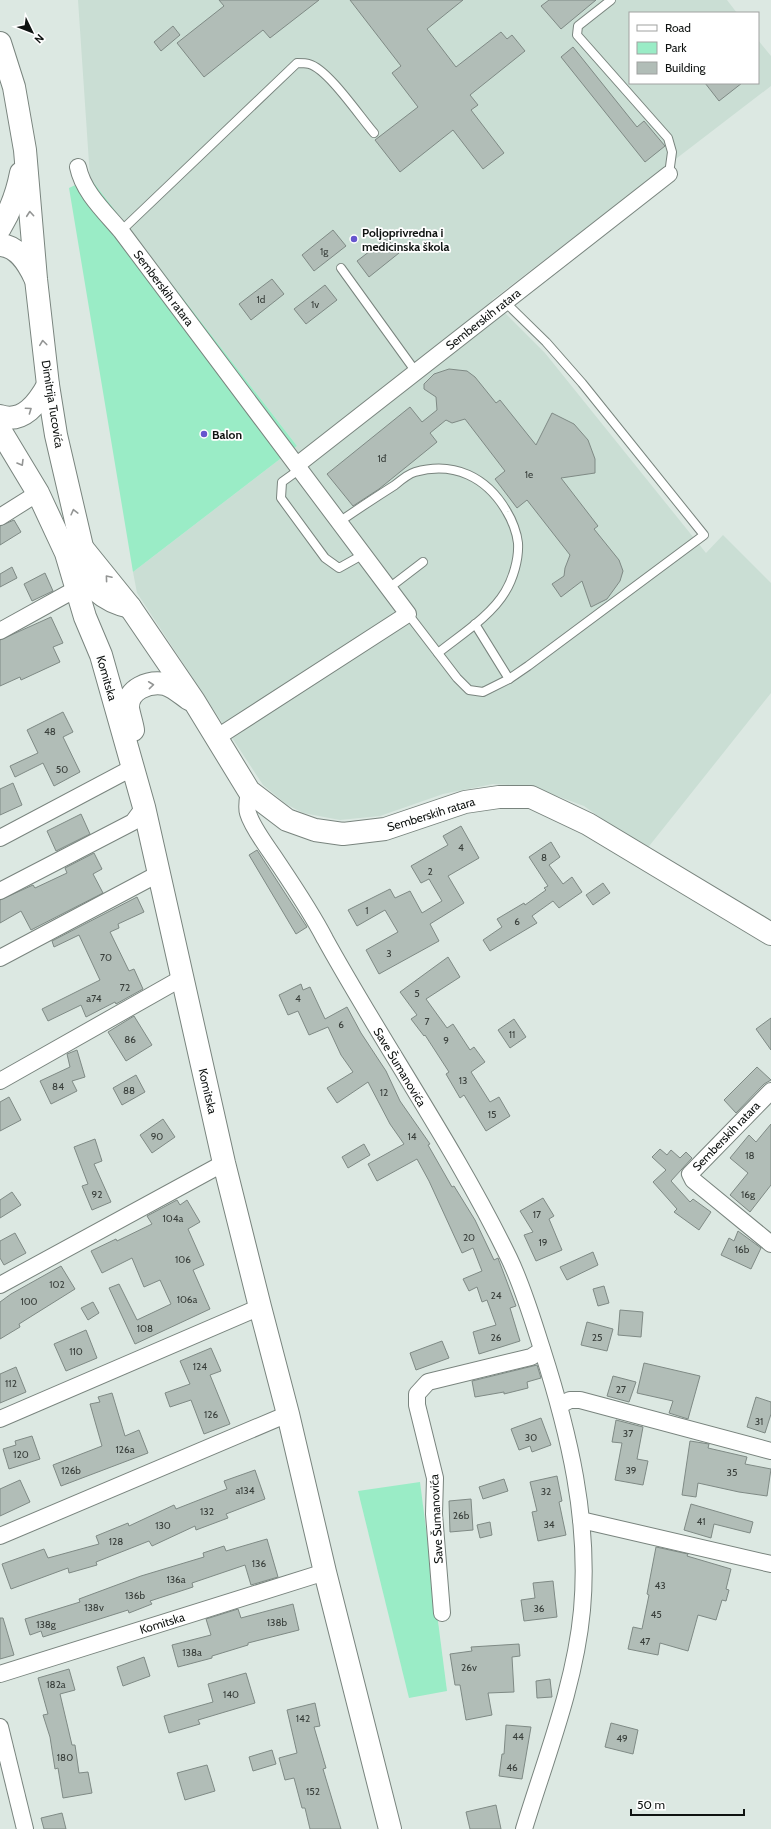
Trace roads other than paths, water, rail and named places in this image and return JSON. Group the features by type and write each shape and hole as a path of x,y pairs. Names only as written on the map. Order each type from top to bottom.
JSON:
{"main road":[{"name":"Dimitrija Tucovića","path":"0,43 14,87 25,150 36,279 48,385 75,552 83,587 100,634 101,655"},
{"name":"Dimitrija Tucovića","path":"0,228 10,211 18,190 25,150"},
{"path":"0,245 7,245 22,256 36,279"},
{"path":"0,416 10,418 22,415 33,409 48,385"},
{"path":"0,430 75,552"},
{"name":"Semberskih ratara","path":"75,552 130,607 194,702 249,791 287,820 315,830 344,834 385,829 464,802 499,797 531,797 588,824 771,934"},
{"path":"83,587 115,604 130,607"},
{"name":"Komitska","path":"101,655 144,807 224,1163 288,1414 325,1572 390,1829"},
{"path":"144,807 143,781 128,707 130,700 139,687 148,684 166,684 194,702"}],"street":[{"name":"Semberskih ratara","path":"78,167 81,180 121,231 408,614"},
{"name":"Semberskih ratara","path":"298,467 416,372 669,174"},
{"path":"0,517 38,493"},
{"path":"0,631 83,587"},
{"path":"216,738 408,614"},
{"path":"0,838 132,768"},
{"name":"Save Šumanovića","path":"249,791 248,812 266,844 312,914 353,989 443,1138 487,1215 519,1281 560,1405 571,1452 582,1520 582,1602 577,1643 560,1712 524,1829"},
{"path":"0,891 133,822 144,807"},
{"path":"0,958 158,874"},
{"path":"0,1081 182,978"},
{"name":"Semberskih ratara","path":"770,1244 693,1180 690,1174 693,1168 771,1091"},
{"path":"0,1285 224,1163"},
{"path":"0,1420 260,1307"},
{"name":"Save Šumanovića","path":"442,1613 434,1514 435,1478 418,1405 417,1394 428,1382 531,1357 542,1350"},
{"path":"560,1405 570,1400 580,1400 771,1451"},
{"path":"0,1536 288,1414"},
{"path":"582,1520 771,1564"},
{"name":"Komitska","path":"0,1674 325,1572"},
{"path":"0,1727 25,1829"}],"lane":[{"path":"611,0 578,26 577,35 668,138 672,152 669,174"},
{"path":"121,231 297,64 309,64 330,78 374,133"},
{"path":"340,268 416,372"},
{"path":"408,614 468,690 483,692 509,679 704,535 582,383 546,342 505,302"},
{"path":"298,467 282,482 281,498 325,558 339,568 364,554"},
{"path":"339,522 413,472 433,468 450,469 469,475 484,483 498,496 512,520 518,543 515,570 505,593 493,607 475,624 438,653"},
{"path":"389,588 423,562"},
{"path":"475,624 509,679"}],"place":[{"name":"Poljoprivredna i medicinska škola","path":"354,239"},
{"name":"Balon","path":"204,434"}]}
